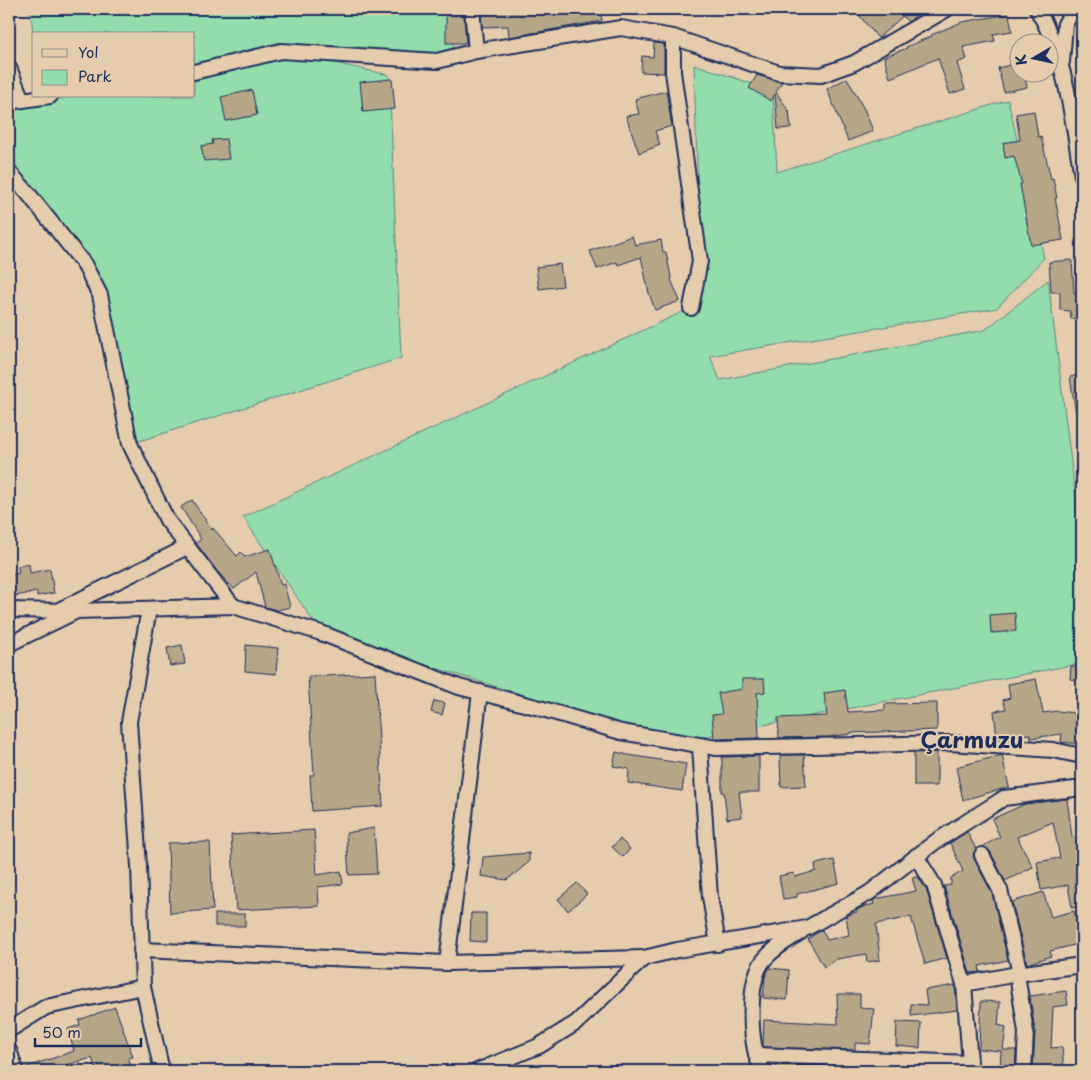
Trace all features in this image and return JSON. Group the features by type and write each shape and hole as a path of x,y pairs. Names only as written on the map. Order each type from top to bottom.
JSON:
{"street":[{"path":"472,9 476,51"},
{"path":"195,72 280,51 437,61 476,51 621,28 673,38 779,73 820,75 854,63 947,9"},
{"path":"1037,9 1043,18 1062,68 1082,176"},
{"path":"1062,68 1065,24 1074,9"},
{"path":"673,38 673,72 700,260 691,308"},
{"path":"9,68 15,101 36,98"},
{"path":"9,172 84,264 100,295 130,444 167,520 233,606"},
{"path":"56,611 187,547"},
{"path":"9,610 77,612 233,606 321,633 459,687 621,732 700,747 950,743 1053,750 1082,756"},
{"path":"149,609 129,722 139,866 142,987 162,1071"},
{"path":"9,644 77,612"},
{"path":"447,963 480,692"},
{"path":"700,747 710,897 718,944"},
{"path":"763,1071 756,1055 752,997 763,961 775,949 806,928 868,893 935,842 1004,798 1082,788"},
{"path":"982,855 1000,890 1018,974 1026,1032 1024,1071"},
{"path":"756,1055 969,1067 964,984 934,885 916,856"},
{"path":"142,950 447,963 644,958 806,928"},
{"path":"478,1071 539,1046 576,1022 644,958"},
{"path":"964,984 1082,965"},
{"path":"9,1030 46,1007 142,987"},
{"path":"9,1050 16,1071"}],"green space":[{"path":"30,9 449,9 455,56 285,52 389,75 401,358 130,444 84,264 9,174 9,110 64,98 195,98 195,32 33,32"},
{"path":"694,64 773,91 777,172 1008,100 1044,258 997,308 710,356 720,380 985,330 1048,280 1082,549 1082,663 677,742 321,633 243,517 691,308 700,260"}],"building":[{"path":"485,9 600,9 602,21 509,37 508,26 482,27 481,15 485,15"},
{"path":"864,9 924,9 908,22 903,16 878,38 858,14"},
{"path":"1009,14 1012,31 993,34 995,41 963,47 967,59 957,63 965,89 950,94 938,58 890,78 884,57 962,22"},
{"path":"446,15 464,15 466,43 446,43"},
{"path":"654,43 664,44 664,73 641,72 642,56 653,57"},
{"path":"1008,66 1008,82 1026,82 1027,87 1004,92 998,68"},
{"path":"757,75 782,82 776,92 789,111 791,128 778,129 775,94 771,101 749,88"},
{"path":"847,78 865,111 873,131 848,141 827,89"},
{"path":"392,79 395,109 363,112 360,82"},
{"path":"252,90 257,115 226,121 221,97"},
{"path":"666,91 672,126 655,131 660,145 639,153 626,116 639,114 635,99"},
{"path":"1034,111 1038,137 1041,136 1051,179 1053,178 1063,240 1031,245 1020,184 1022,184 1014,156 1005,158 1003,143 1020,140 1016,114"},
{"path":"226,139 229,159 204,161 201,146 213,144 212,140"},
{"path":"632,236 635,245 661,240 663,252 666,252 672,282 680,301 655,310 641,257 618,265 617,262 597,269 590,251"},
{"path":"1072,260 1074,293 1082,292 1082,317 1071,319 1070,311 1060,310 1060,292 1051,292 1049,262"},
{"path":"560,264 563,286 539,289 536,267"},
{"path":"1082,374 1082,413 1076,414 1070,377"},
{"path":"192,500 212,530 213,528 237,556 241,552 245,557 270,549 281,585 284,584 290,607 277,610 265,607 256,572 234,589 216,570 196,543 201,539 181,507"},
{"path":"29,564 30,573 50,569 54,593 37,596 37,592 9,597 9,575 19,573 18,566"},
{"path":"1015,613 1016,631 991,633 990,615"},
{"path":"182,645 185,664 170,666 167,648"},
{"path":"246,645 278,648 276,674 245,671"},
{"path":"1071,666 1082,667 1082,681 1070,679"},
{"path":"375,673 383,806 312,811 310,775 314,775 308,677"},
{"path":"742,679 764,679 765,692 757,693 759,738 714,739 712,715 722,714 718,693 742,689"},
{"path":"1036,679 1043,713 1058,711 1082,714 1082,744 1061,742 1062,734 1031,738 1030,734 997,737 994,711 1006,709 1003,700 1010,698 1008,684"},
{"path":"845,690 848,712 885,710 885,704 937,703 937,730 850,733 829,737 779,738 778,718 827,716 824,693"},
{"path":"434,701 445,703 442,715 431,712"},
{"path":"616,752 686,764 682,791 628,783 629,769 613,766"},
{"path":"937,752 937,786 914,786 914,753"},
{"path":"780,755 804,755 806,786 781,787"},
{"path":"1002,755 1009,787 963,800 956,767"},
{"path":"759,756 759,792 739,792 742,817 727,819 724,792 722,792 722,757"},
{"path":"1067,799 1072,837 1082,835 1082,906 1072,908 1068,885 1041,890 1037,862 1060,858 1053,822 1017,837 1033,867 1005,881 990,851 983,846 1000,837 992,819 1025,804"},
{"path":"374,828 377,874 349,875 346,833"},
{"path":"314,830 317,875 341,871 343,884 318,887 319,906 236,910 231,835"},
{"path":"967,832 976,849 973,854 974,859 992,893 1008,960 979,966 980,972 970,973 944,886 951,885 951,878 963,871 950,843"},
{"path":"620,839 630,849 623,857 612,847"},
{"path":"210,842 213,910 170,913 168,843"},
{"path":"529,853 529,862 507,880 481,876 483,857"},
{"path":"834,860 839,883 797,894 797,897 783,899 779,876 794,873 795,877 816,871 815,864"},
{"path":"918,877 926,889 947,958 925,964 911,917 876,924 880,960 867,962 866,954 837,959 824,967 808,939 822,930 827,940 849,935 846,916 857,912 857,910 863,907 874,904 873,901 875,899 916,891 912,878"},
{"path":"577,883 587,894 568,911 558,899"},
{"path":"1043,892 1051,917 1074,911 1082,943 1050,951 1051,956 1027,964 1012,902"},
{"path":"471,913 486,913 486,942 470,941"},
{"path":"215,914 245,914 245,926 215,926"},
{"path":"769,968 789,970 787,1000 763,998 765,977"},
{"path":"955,985 957,1010 911,1016 911,1004 927,1005 925,990"},
{"path":"1066,991 1068,1005 1053,1007 1051,1048 1062,1047 1064,1071 1033,1071 1035,1032 1030,996"},
{"path":"837,994 860,994 860,1008 874,1009 870,1044 855,1043 855,1050 763,1047 764,1020 838,1024"},
{"path":"981,1001 1000,1002 998,1025 1006,1027 1003,1050 1016,1050 1015,1071 1000,1071 1001,1051 979,1049"},
{"path":"115,1007 133,1057 128,1058 133,1071 97,1071 92,1058 63,1066 65,1071 25,1071 24,1068 74,1051 68,1029 80,1025 79,1020"},
{"path":"897,1022 921,1023 920,1048 896,1046"},
{"path":"776,1064 853,1067 853,1071 776,1071"}],"district":[{"name":"Çarmuzu","path":"972,738"}]}
